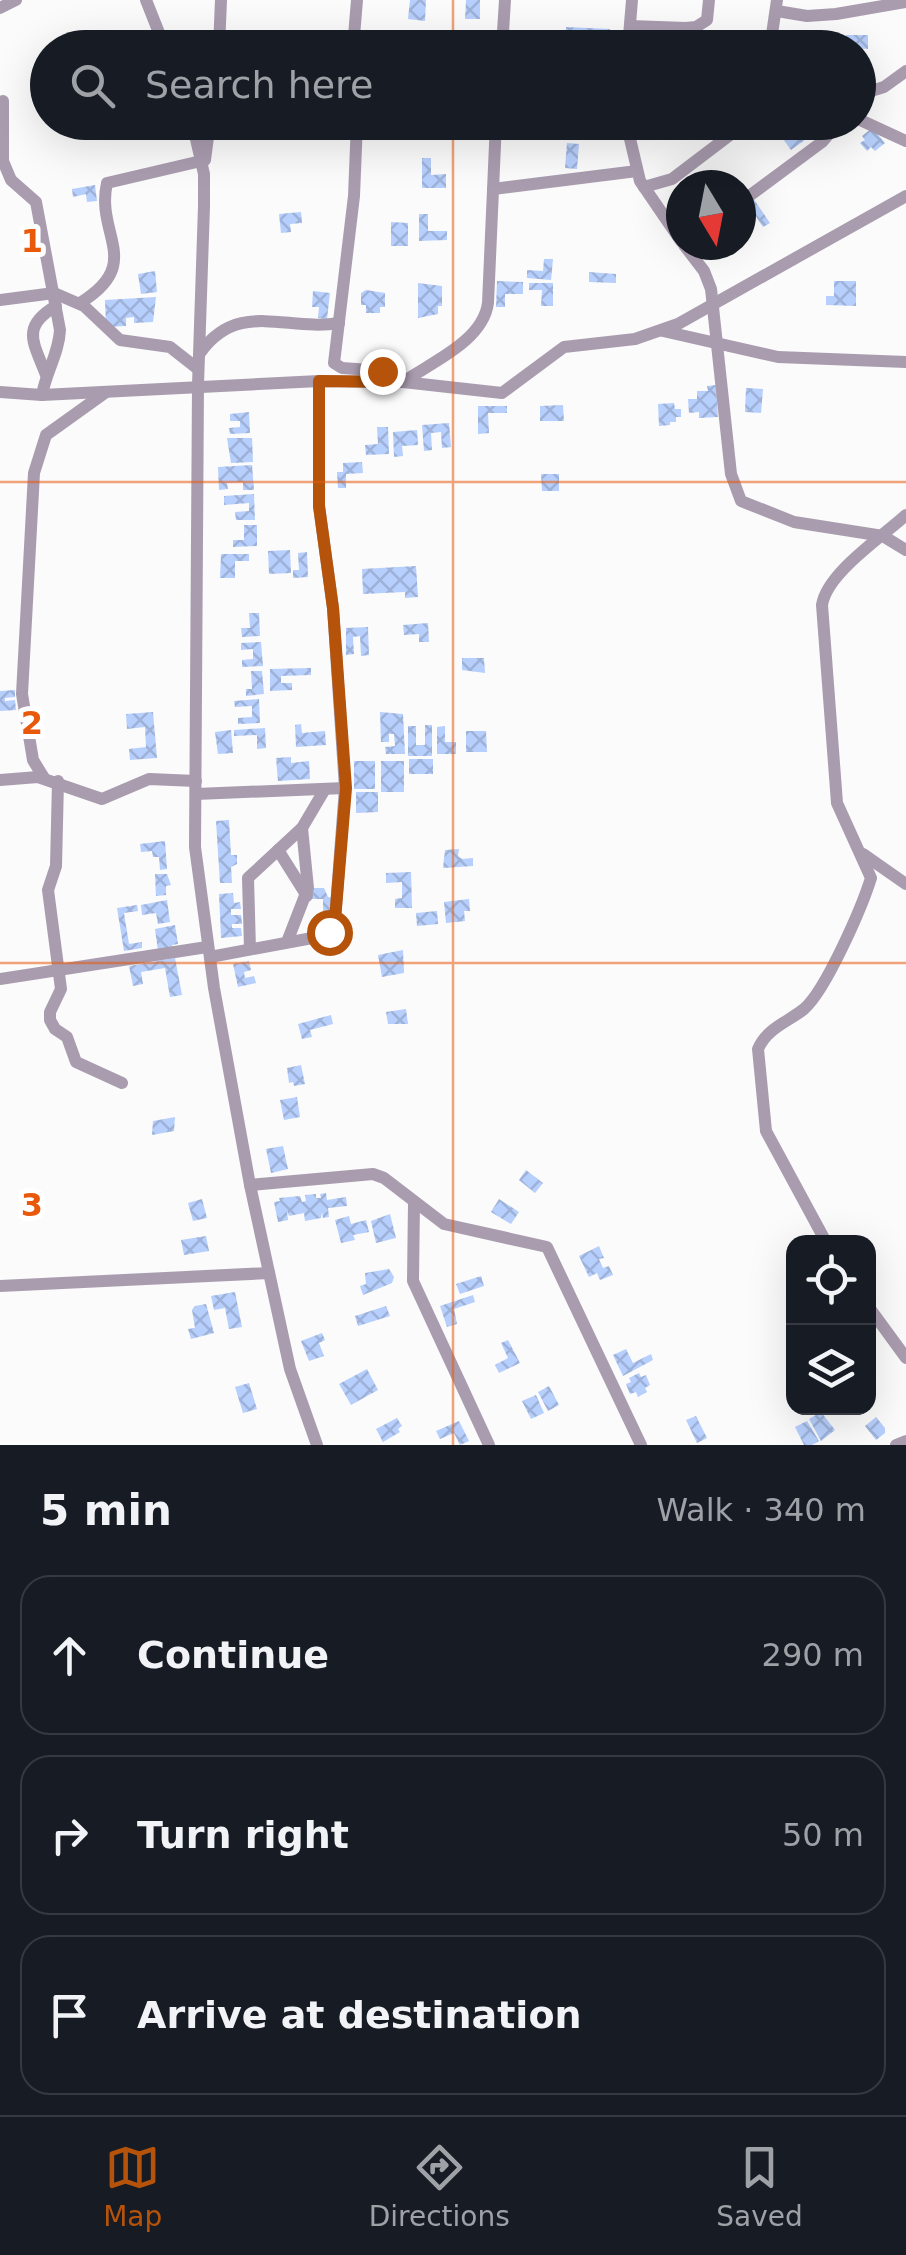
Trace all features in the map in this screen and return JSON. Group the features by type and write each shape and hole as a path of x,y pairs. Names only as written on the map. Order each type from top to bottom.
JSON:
{"street":[{"path":"0,8 16,0"},
{"path":"146,0 158,30"},
{"path":"219,30 221,0"},
{"path":"354,30 357,0"},
{"path":"503,30 504,0"},
{"path":"630,30 632,0"},
{"path":"630,26 696,27 707,20 709,0"},
{"path":"777,6 806,16 906,2"},
{"path":"876,89 906,72"},
{"path":"4,101 6,172 36,202 55,300 59,343 42,395"},
{"path":"876,127 906,141"},
{"path":"196,140 202,168"},
{"path":"207,140 202,168 198,369 195,847 208,952 250,1185 290,1369 317,1445"},
{"path":"356,140 354,196 334,357 336,366 378,370 398,382"},
{"path":"398,382 470,336 485,319 495,140"},
{"path":"630,140 644,187 666,219"},
{"path":"644,187 672,178 723,140"},
{"path":"756,191 824,140"},
{"path":"80,303 104,286 113,268 107,183 202,168"},
{"path":"493,189 637,171"},
{"path":"0,392 42,395 319,381 398,382 502,394 564,347 635,339 663,331 906,196"},
{"path":"695,260 709,280 714,305 729,456 740,501 794,522 882,536 906,550"},
{"path":"0,300 80,303 120,340 170,347 198,369"},
{"path":"46,375 32,329 55,300"},
{"path":"199,354 220,330 236,324 266,320 311,325 340,323"},
{"path":"663,331 778,357 906,362"},
{"path":"0,979 250,948 322,936 333,928 346,788 333,608 319,506 319,381"},
{"path":"108,391 46,435 34,473 22,694 33,760 51,780 56,866 48,890 61,989 50,1012 52,1025 67,1036 76,1062 122,1083"},
{"path":"822,1235 766,1131 758,1049 782,1022 808,1004 827,976 871,878 838,802 822,606 824,593 836,576 906,516"},
{"path":"0,780 51,780 102,799 148,779 196,788 346,788"},
{"path":"250,948 248,878 302,828 326,789"},
{"path":"287,942 307,896 302,828"},
{"path":"278,850 307,896"},
{"path":"858,850 906,884"},
{"path":"250,1185 372,1174 384,1178 448,1226 534,1242 550,1250 641,1445"},
{"path":"414,1202 413,1281 489,1445"},
{"path":"0,1286 270,1273"},
{"path":"876,1317 906,1358"},
{"path":"896,1445 906,1441"}],"building":[{"path":"410,0 426,0 425,21 408,19"},
{"path":"466,0 480,0 480,19 465,19"},
{"path":"566,27 610,29 610,30 566,30"},
{"path":"876,133 885,143 875,151 871,147 867,151 860,143 876,140"},
{"path":"784,140 805,140 791,150"},
{"path":"567,143 579,144 577,169 565,168"},
{"path":"422,158 431,158 431,175 446,174 446,188 422,188"},
{"path":"95,185 97,201 87,202 86,194 73,197 72,189"},
{"path":"756,202 770,223 763,227 756,216"},
{"path":"301,212 302,223 290,224 291,232 281,233 279,214"},
{"path":"419,214 428,214 428,231 447,231 447,240 419,241"},
{"path":"391,222 408,223 408,246 391,246"},
{"path":"544,259 553,259 551,280 527,278 527,270 543,271"},
{"path":"155,271 157,292 141,294 138,274"},
{"path":"589,272 616,274 616,283 589,282"},
{"path":"497,281 523,282 523,294 505,294 505,307 496,307"},
{"path":"834,281 856,281 856,306 826,305 826,296 834,296"},
{"path":"418,283 442,286 438,314 418,318"},
{"path":"529,283 553,283 553,306 541,306 542,290 529,290"},
{"path":"313,291 330,293 327,319 318,318 319,307 312,307"},
{"path":"361,293 385,293 385,307 380,307 380,313 366,313 366,305 361,305"},
{"path":"156,297 153,322 134,323 134,317 126,318 126,326 106,327 105,300"},
{"path":"716,385 718,417 699,418 699,412 689,413 688,399 697,399 697,391 708,391 707,386"},
{"path":"746,388 763,389 761,413 745,412"},
{"path":"674,403 675,409 681,409 681,417 670,425 659,426 658,404"},
{"path":"563,405 564,421 540,421 540,406"},
{"path":"478,406 507,406 507,413 488,413 489,433 478,434"},
{"path":"249,412 250,433 230,434 229,428 240,427 240,421 230,421 230,414"},
{"path":"449,423 451,447 442,448 441,432 431,433 432,450 424,451 422,425"},
{"path":"377,427 388,427 389,454 366,455 365,445 378,444"},
{"path":"417,430 418,445 402,446 403,456 394,457 393,432"},
{"path":"227,438 252,438 253,462 231,463"},
{"path":"362,462 363,473 346,474 346,488 338,488 337,472 343,472 343,463"},
{"path":"252,465 254,490 243,490 243,482 227,483 228,489 219,490 218,467"},
{"path":"541,474 559,474 559,491 542,491"},
{"path":"254,494 255,520 236,520 235,512 249,511 249,503 224,505 224,496"},
{"path":"244,525 257,525 257,546 233,547 233,540 244,540"},
{"path":"290,550 291,573 269,574 268,551"},
{"path":"307,552 308,577 293,578 293,570 299,570 298,553"},
{"path":"221,554 249,554 249,561 235,561 235,578 220,578"},
{"path":"416,566 418,597 405,598 405,592 363,594 362,569"},
{"path":"249,613 259,613 260,636 242,637 241,628 250,628"},
{"path":"428,623 429,642 419,642 419,634 404,635 403,625"},
{"path":"368,627 369,655 361,656 360,636 353,637 354,654 346,655 346,628"},
{"path":"261,642 263,666 242,667 242,660 253,659 253,649 241,650 241,643"},
{"path":"462,658 484,658 485,673 462,670"},
{"path":"311,668 311,675 281,676 281,683 292,683 292,690 270,691 270,669"},
{"path":"251,671 262,671 264,694 246,696 246,689 252,689"},
{"path":"15,690 15,697 5,701 15,700 16,710 0,711 0,691"},
{"path":"259,699 260,723 238,724 238,718 252,717 252,706 235,707 234,701"},
{"path":"153,712 157,758 130,760 129,749 146,747 145,727 127,729 126,714"},
{"path":"380,712 403,714 405,754 386,754 385,747 395,746 394,734 389,734 389,742 381,742"},
{"path":"301,724 302,733 325,731 326,745 296,747 295,725"},
{"path":"425,725 432,725 432,756 408,756 408,726 416,726 416,745 425,745"},
{"path":"445,726 445,742 456,742 456,754 437,754 437,727"},
{"path":"265,728 266,748 257,749 257,735 234,736 234,730"},
{"path":"231,730 233,753 218,754 215,732"},
{"path":"466,731 486,731 487,752 466,752"},
{"path":"291,757 291,763 309,761 310,779 278,781 276,758"},
{"path":"409,759 433,759 433,774 409,774"},
{"path":"354,761 375,761 375,789 354,789"},
{"path":"381,761 404,761 404,792 381,792"},
{"path":"356,792 378,792 378,812 356,813"},
{"path":"229,820 231,855 237,855 237,864 231,867 232,883 220,883 216,821"},
{"path":"165,841 167,869 160,870 159,857 153,857 152,851 141,852 140,844"},
{"path":"459,849 458,856 473,858 473,866 443,868 445,850"},
{"path":"411,872 412,908 395,908 395,899 402,898 402,882 386,883 386,873"},
{"path":"155,874 167,874 171,885 166,886 166,895 156,896"},
{"path":"312,888 324,888 328,897 334,898 333,915 323,915 323,899 312,899"},
{"path":"233,893 234,903 240,902 241,909 231,909 231,915 241,915 242,924 232,924 232,928 241,928 242,936 221,938 219,894"},
{"path":"469,899 470,911 464,911 465,921 446,923 444,902"},
{"path":"167,900 170,922 158,924 156,913 142,915 141,905"},
{"path":"137,905 138,911 124,913 129,944 142,942 142,948 124,951 117,908"},
{"path":"437,911 438,924 417,926 416,913"},
{"path":"175,925 178,944 158,951 155,929"},
{"path":"403,950 404,973 382,977 378,955"},
{"path":"175,958 182,995 170,997 165,968 141,972 143,984 133,986 129,966"},
{"path":"249,961 251,970 244,972 245,978 254,976 256,983 238,987 233,964"},
{"path":"406,1009 408,1024 388,1024 386,1012"},
{"path":"331,1015 333,1024 310,1030 312,1037 302,1039 298,1024"},
{"path":"301,1065 305,1084 294,1086 289,1083 287,1068"},
{"path":"297,1097 300,1117 284,1120 280,1100"},
{"path":"175,1117 174,1131 152,1135 153,1121"},
{"path":"283,1146 288,1169 271,1173 266,1149"},
{"path":"526,1170 543,1183 535,1193 519,1180"},
{"path":"326,1193 327,1200 346,1197 347,1206 328,1208 329,1217 323,1218 322,1212 321,1218 305,1221 304,1213 289,1216 287,1210 288,1220 278,1222 274,1202 279,1198 300,1196 302,1202 306,1201 305,1195 316,1194 316,1198 321,1198 320,1194"},
{"path":"202,1199 207,1218 193,1221 188,1203"},
{"path":"499,1199 519,1212 511,1224 491,1212"},
{"path":"390,1214 396,1238 376,1243 371,1221"},
{"path":"349,1216 351,1224 366,1220 369,1232 353,1235 355,1240 341,1243 335,1220"},
{"path":"206,1236 209,1251 184,1255 181,1240"},
{"path":"599,1246 603,1268 609,1266 613,1275 600,1280 597,1273 589,1277 579,1256"},
{"path":"389,1269 394,1277 392,1283 363,1295 360,1286 366,1284 365,1273"},
{"path":"481,1276 484,1286 460,1294 456,1284"},
{"path":"235,1292 242,1327 229,1329 225,1308 214,1310 211,1296"},
{"path":"473,1295 475,1302 454,1309 457,1324 447,1327 440,1306"},
{"path":"206,1304 214,1333 191,1339 188,1329 195,1328 192,1310"},
{"path":"386,1306 390,1316 358,1326 355,1316"},
{"path":"322,1333 325,1340 319,1343 324,1356 309,1361 301,1341"},
{"path":"508,1340 520,1363 499,1373 495,1365 508,1358 501,1343"},
{"path":"626,1349 633,1363 651,1354 653,1360 623,1376 613,1355"},
{"path":"367,1369 378,1390 351,1405 339,1384"},
{"path":"639,1373 641,1377 646,1375 650,1385 638,1397 636,1392 630,1394 626,1384"},
{"path":"249,1383 257,1409 243,1413 235,1387"},
{"path":"549,1386 559,1405 548,1411 538,1392"},
{"path":"536,1395 544,1413 531,1419 522,1401"},
{"path":"823,1415 835,1430 821,1441 809,1419"},
{"path":"696,1416 707,1438 697,1443 686,1420"},
{"path":"876,1417 885,1433 876,1440 865,1426"},
{"path":"397,1418 402,1426 400,1432 383,1442 376,1429"},
{"path":"459,1421 469,1441 460,1445 454,1433 440,1439 436,1431"},
{"path":"807,1421 819,1441 812,1445 804,1445 795,1427"}],"route":[{"path":"329,932 335,920 346,788 333,608 319,506 319,381 394,382 382,371"}]}
